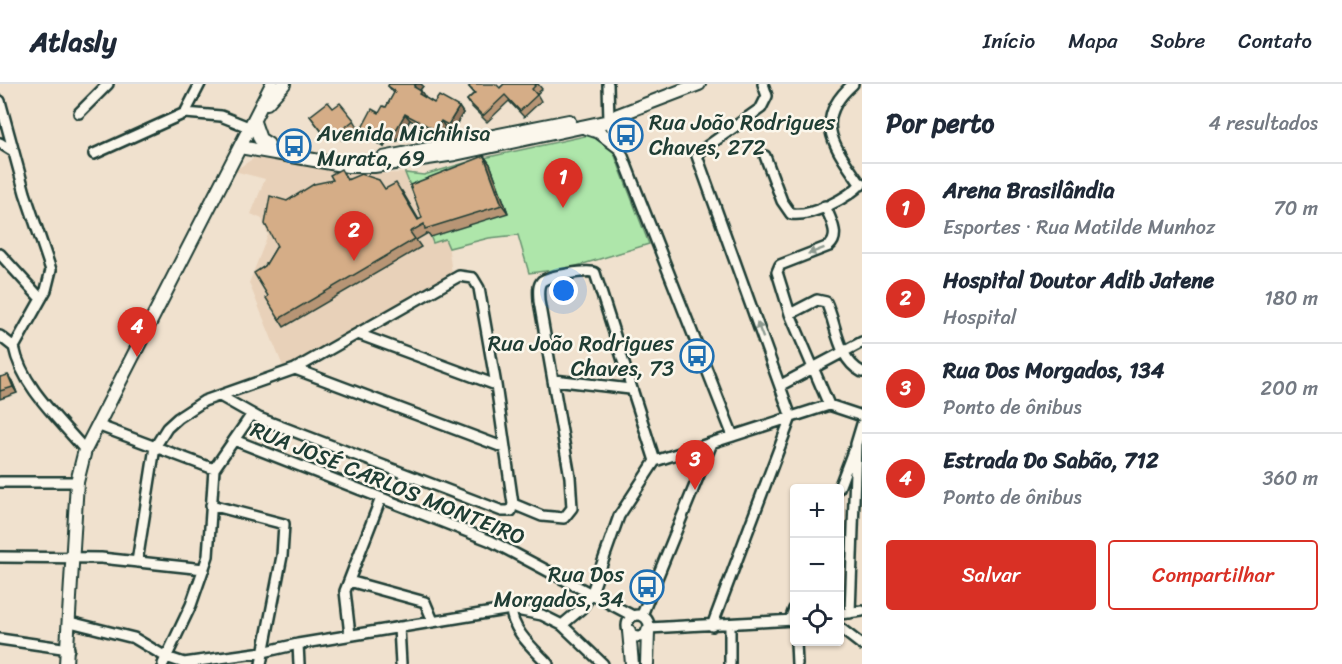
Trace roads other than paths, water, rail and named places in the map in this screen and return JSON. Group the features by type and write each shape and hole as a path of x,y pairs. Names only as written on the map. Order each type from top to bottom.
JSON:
{"street":[{"path":"79,113 108,84"},
{"path":"185,113 200,84"},
{"path":"66,664 69,649 77,482 85,450 272,84"},
{"path":"255,120 284,84"},
{"path":"608,84 619,147 733,436"},
{"path":"242,143 348,166 374,166 455,154 580,126 612,117 699,84"},
{"path":"712,626 791,417 697,160 702,150 761,108 767,96 763,84"},
{"path":"765,156 782,201 789,212 802,213 825,206 846,197 862,184 833,138 830,120 835,101 853,84"},
{"path":"0,101 13,151 51,270 50,282 14,347"},
{"path":"94,154 185,113 255,120"},
{"path":"242,143 268,144 346,158 381,158 549,124 612,117"},
{"path":"255,120 260,139 268,144"},
{"path":"580,126 599,132 619,147"},
{"path":"0,143 13,151"},
{"path":"825,206 835,236 833,243 780,265 777,270 790,314 829,405"},
{"path":"2,257 41,299"},
{"path":"513,504 542,516 560,520 568,515 572,508 570,477 539,301 539,287 544,280 588,270 594,272 630,389 656,461"},
{"path":"137,562 155,447 167,428 189,409 220,396 295,369 454,279 471,277 475,279 479,288 496,385 513,504 511,511 502,511 252,414 220,396"},
{"path":"790,314 817,300 826,302 844,354 854,367 862,372"},
{"path":"358,334 496,385"},
{"path":"0,336 14,347 16,357 30,383 85,450"},
{"path":"781,385 844,354 862,342"},
{"path":"295,369 505,448"},
{"path":"554,380 630,389"},
{"path":"562,625 581,609 591,595 619,516 656,461 829,405 862,416"},
{"path":"164,660 187,615 204,569 210,546 214,469 252,414"},
{"path":"841,484 862,424"},
{"path":"97,425 214,469"},
{"name":"RUA JOSÉ CARLOS MONTEIRO","path":"234,440 491,542 591,595 608,601 642,624"},
{"path":"632,664 642,624 712,443"},
{"path":"856,444 845,614 862,611"},
{"path":"0,482 77,482"},
{"path":"350,635 345,597 349,580 381,498"},
{"path":"212,505 284,524 282,556 261,664"},
{"path":"0,557 72,557 204,569"},
{"path":"349,580 425,602 434,621"},
{"path":"70,622 134,638 164,660 196,663 511,609 542,615 562,625 603,664"},
{"path":"511,609 511,616 520,633 548,664"},
{"path":"642,624 712,626 790,620"},
{"path":"642,624 647,664"},
{"path":"730,625 730,664"},
{"path":"399,627 401,664"},
{"path":"844,631 862,645"},
{"path":"0,639 69,649"},
{"path":"297,644 299,664"},
{"path":"796,646 796,664"}],"place":[{"name":"Rua João Rodrigues Chaves, 272","path":"626,135"},
{"name":"Avenida Michihisa Murata, 69","path":"294,146"},
{"name":"Arena Brasilândia","path":"563,208"},
{"name":"Hospital Doutor Adib Jatene","path":"354,261"},
{"name":"Rua João Rodrigues Chaves, 73","path":"697,356"},
{"name":"Estrada Do Sabão, 712","path":"137,357"},
{"name":"Rua Dos Morgados, 134","path":"695,490"},
{"name":"Rua Dos Morgados, 34","path":"647,587"}]}
